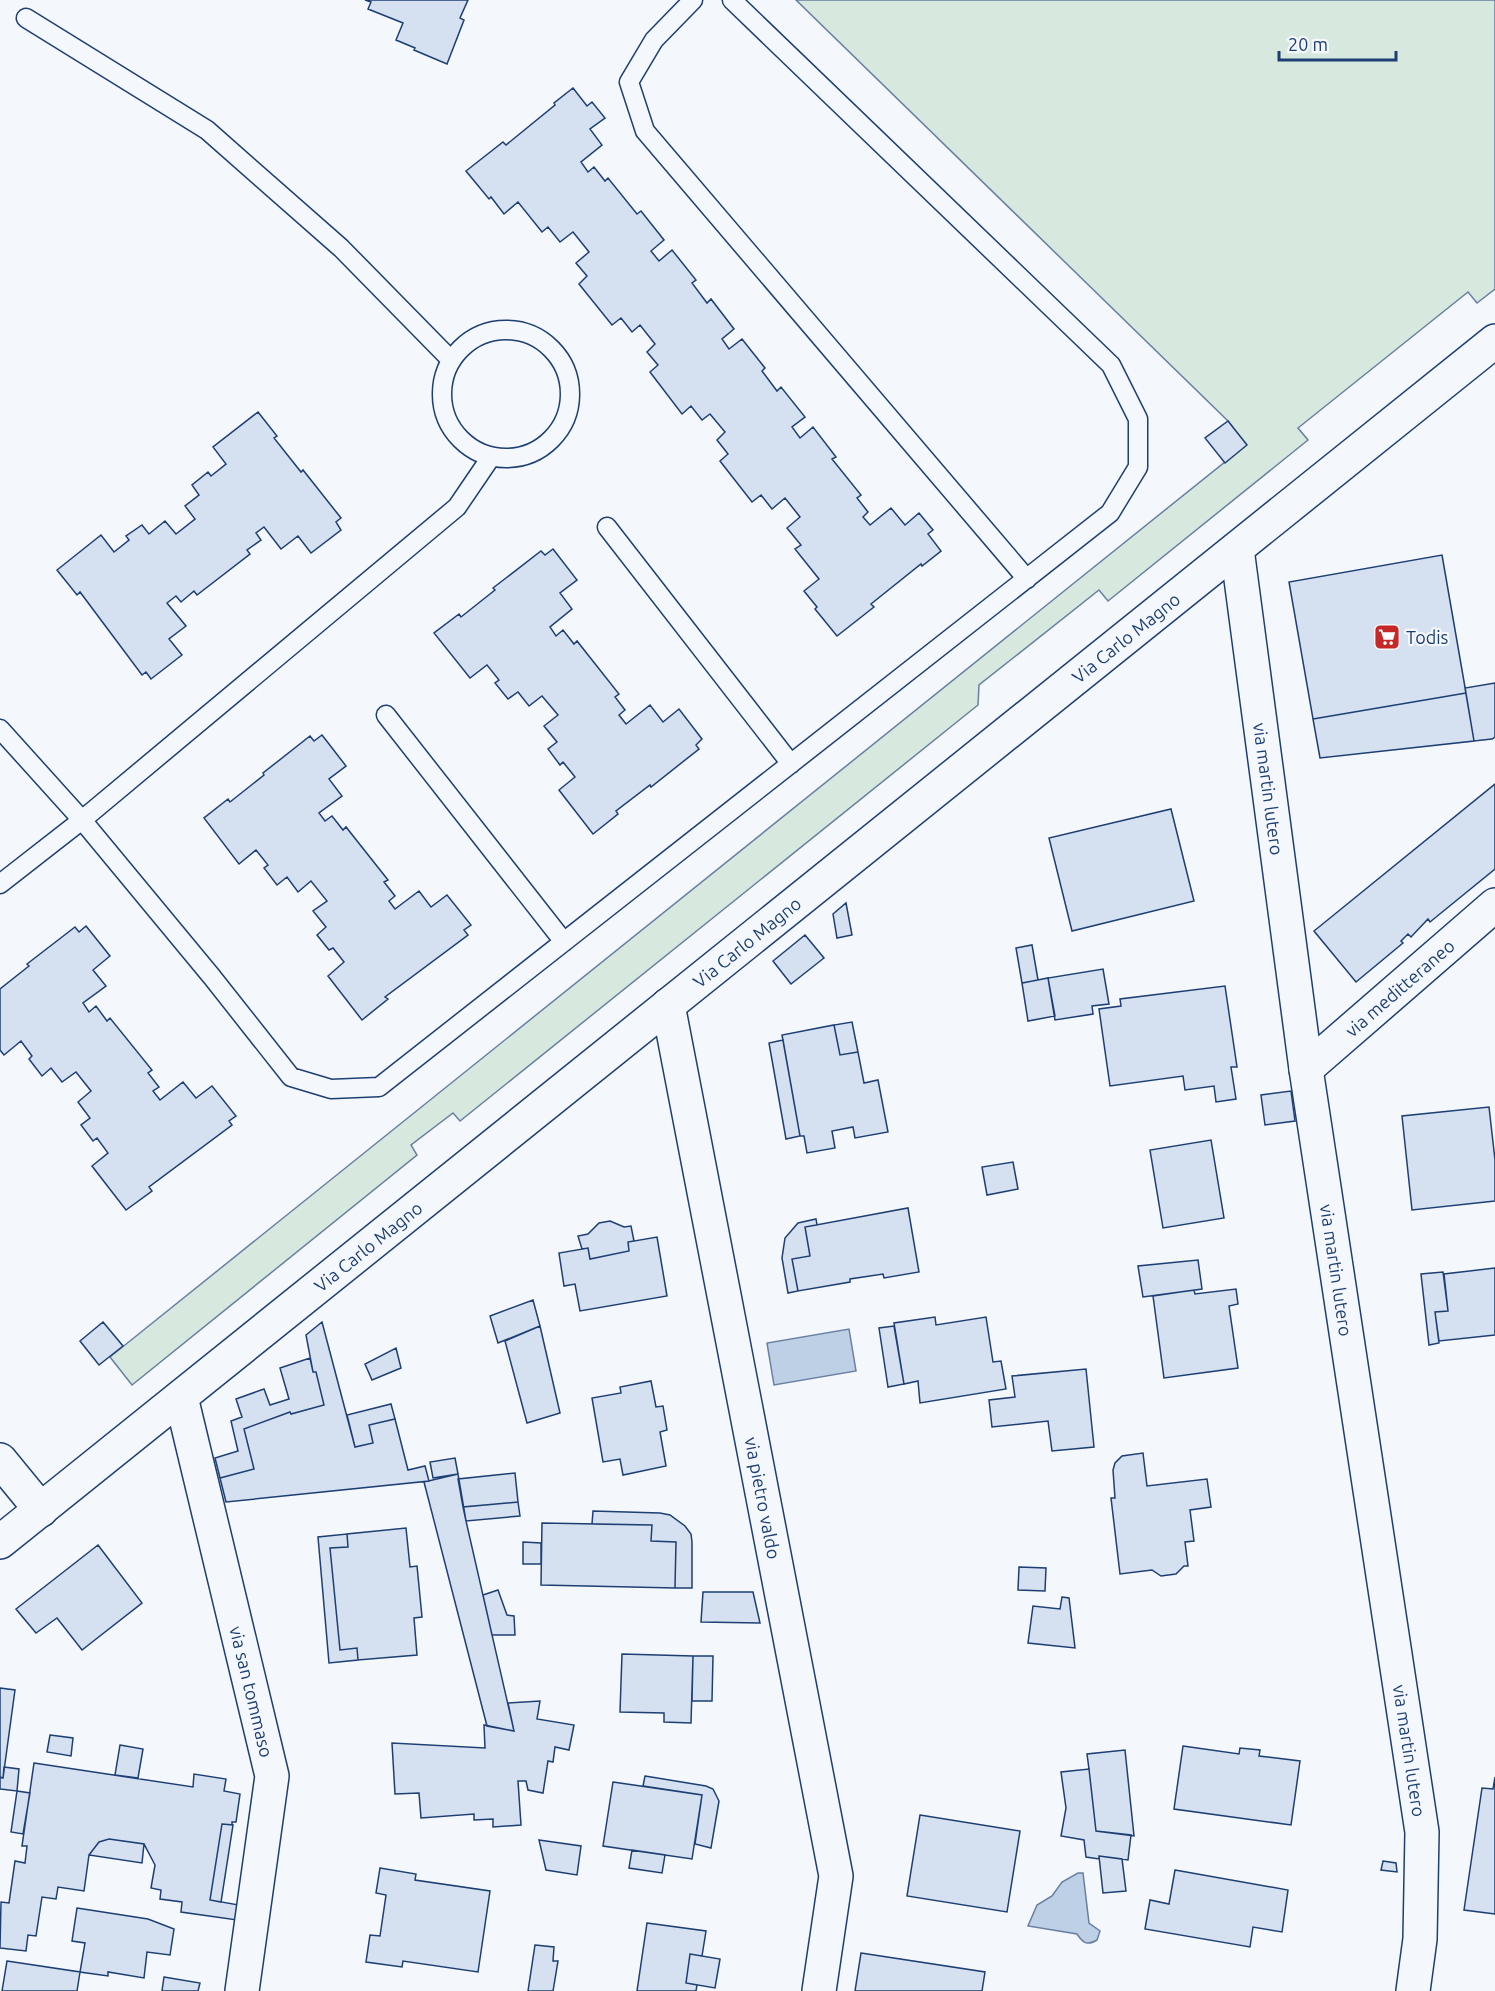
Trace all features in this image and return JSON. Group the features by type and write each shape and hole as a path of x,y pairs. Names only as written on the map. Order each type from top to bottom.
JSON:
{"street":[{"name":"Via Carlo Magno","path":"0,1542 1495,341"},
{"name":"via martin lutero","path":"1237,549 1306,1069 1422,1832 1420,1939 1413,1991"},
{"name":"via meditteraneo","path":"1306,1069 1495,905"},
{"name":"via pietro valdo","path":"668,1005 836,1876 819,1991"},
{"name":"via san tommaso","path":"181,1397 272,1776 242,1991"},
{"path":"0,1460 41,1510"}],"lane":[{"path":"693,0 654,40 629,82 645,131 1027,579"},
{"path":"0,729 81,820 212,977 291,1077 331,1089 379,1088 1110,513 1138,467 1138,419 1111,365 732,0"},
{"path":"26,18 207,130 341,248 451,360"},
{"path":"506,329 527,333 537,338 561,360 569,380 570,402 564,422 551,440 534,452 513,458 491,457 472,449 457,436 446,419 441,399 443,379 451,360 465,344 484,333 506,329"},
{"path":"0,884 81,820 457,507 491,457"},
{"path":"607,527 791,764"},
{"path":"386,715 564,942"}],"shaded area":[{"path":"796,0 1495,0 1495,289 1477,303 1468,292 1298,428 1308,440 1108,601 1099,590 979,685 978,705 460,1121 453,1113 411,1145 417,1155 132,1385 110,1357 1246,445 1228,421"}],"water":[{"path":"849,1329 856,1371 774,1385 767,1343"},
{"path":"1078,1873 1083,1873 1089,1923 1100,1931 1097,1940 1088,1943 1077,1934 1028,1926 1037,1905 1052,1896 1062,1882"}],"building":[{"path":"365,0 468,0 460,18 464,20 447,64 396,40 403,23 368,9 371,2"},
{"path":"573,88 587,106 592,102 605,118 590,129 602,145 581,162 588,172 594,167 605,181 608,178 637,214 641,211 664,240 651,251 659,261 672,250 696,280 692,283 707,303 711,299 734,329 722,339 729,349 742,339 765,368 762,371 777,391 781,387 805,417 792,427 800,438 813,427 836,457 832,459 861,495 857,498 868,512 863,517 870,525 891,508 905,525 919,513 933,530 928,534 941,551 871,604 874,607 837,636 804,591 819,579 795,549 801,545 787,528 800,517 785,498 772,509 761,495 752,502 720,461 728,454 717,440 725,432 710,414 702,420 691,406 682,414 650,372 658,365 647,352 655,344 640,325 632,332 621,318 612,325 579,284 587,276 576,263 589,252 573,232 560,242 548,227 542,232 518,202 504,214 466,171 503,142 506,145"},
{"path":"258,412 277,436 274,438 341,518 336,522 341,530 311,553 298,536 281,549 264,527 256,533 261,540 247,550 250,554 197,595 194,591 181,602 176,596 167,603 186,626 169,639 182,655 151,679 146,672 142,675 80,592 77,595 57,570 101,535 114,552 129,540 126,536 142,525 149,534 165,521 176,534 195,519 185,506 199,495 192,485 208,472 211,476 226,464 213,447"},
{"path":"1228,421 1247,445 1225,463 1205,438"},
{"path":"553,549 577,580 560,593 572,609 550,627 556,636 563,630 574,644 577,641 619,694 615,697 625,710 619,715 626,724 650,705 663,722 679,709 702,739 696,745 699,749 616,811 618,814 593,834 559,790 575,777 563,762 560,765 548,749 557,742 544,726 558,715 542,696 529,706 518,692 508,699 495,683 499,680 487,665 470,678 434,633 459,614 461,617 495,590 493,588 541,551 545,555"},
{"path":"1442,555 1466,693 1313,719 1289,582"},
{"path":"1495,683 1495,737 1474,741 1465,688"},
{"path":"1466,693 1474,741 1320,758 1313,719"},
{"path":"322,735 346,766 329,779 342,796 319,813 325,821 332,816 343,830 346,827 388,880 384,882 395,896 389,901 395,909 419,891 431,907 447,895 471,925 464,930 468,935 385,997 388,999 362,1020 328,976 344,962 333,948 329,950 317,935 326,927 313,911 327,901 311,881 298,892 287,877 277,885 264,868 268,865 256,850 239,864 204,818 228,799 230,802 310,736 314,741"},
{"path":"1495,784 1495,869 1430,922 1428,919 1411,937 1408,934 1401,941 1403,943 1356,982 1314,931"},
{"path":"1171,809 1194,901 1072,931 1049,838"},
{"path":"846,903 852,935 837,938 833,914"},
{"path":"86,926 110,956 93,970 106,986 83,1003 89,1012 96,1006 107,1021 110,1018 152,1070 148,1073 159,1087 153,1091 160,1100 183,1082 196,1098 212,1086 236,1116 229,1121 232,1125 149,1187 152,1191 126,1210 92,1166 108,1153 97,1138 93,1141 81,1125 90,1118 78,1102 91,1091 76,1072 62,1082 51,1068 42,1076 29,1059 32,1056 21,1041 4,1055 0,1050 0,989 29,966 27,964 75,927 79,932"},
{"path":"805,935 824,958 791,984 773,961"},
{"path":"1032,945 1038,980 1022,983 1016,948"},
{"path":"1103,969 1109,1004 1092,1006 1093,1014 1055,1020 1048,978"},
{"path":"1048,978 1055,1016 1028,1021 1022,983"},
{"path":"1225,986 1237,1067 1231,1067 1236,1099 1216,1102 1214,1086 1185,1090 1183,1076 1110,1086 1099,1009 1121,1006 1120,999"},
{"path":"852,1022 858,1052 840,1055 834,1025"},
{"path":"834,1025 840,1055 858,1052 864,1083 878,1080 888,1132 855,1138 853,1127 832,1131 835,1148 807,1153 804,1136 800,1136 782,1035"},
{"path":"783,1040 800,1136 786,1139 769,1043"},
{"path":"1291,1091 1295,1121 1265,1125 1261,1095"},
{"path":"1489,1107 1495,1160 1495,1201 1412,1210 1402,1116"},
{"path":"1211,1140 1224,1218 1163,1228 1150,1150"},
{"path":"1013,1162 1018,1189 987,1195 982,1167"},
{"path":"908,1208 919,1272 884,1278 883,1274 850,1279 850,1282 798,1291 792,1259 810,1256 805,1227"},
{"path":"816,1219 817,1225 805,1227 810,1256 792,1259 798,1291 788,1293 782,1258 785,1238 798,1223"},
{"path":"610,1221 624,1227 631,1226 634,1241 628,1242 629,1251 590,1259 588,1248 582,1249 578,1236 588,1234 599,1223"},
{"path":"657,1237 667,1296 580,1311 575,1284 564,1286 559,1253 588,1248 590,1259 629,1251 628,1242"},
{"path":"1198,1260 1202,1289 1143,1297 1138,1266"},
{"path":"1495,1268 1495,1335 1439,1341 1435,1312 1448,1311 1444,1274"},
{"path":"1443,1272 1448,1311 1435,1312 1439,1343 1429,1345 1421,1274"},
{"path":"1236,1289 1238,1304 1229,1306 1238,1368 1164,1378 1153,1296 1194,1290 1195,1294"},
{"path":"533,1300 540,1326 498,1343 490,1316"},
{"path":"935,1317 936,1325 986,1317 993,1362 1001,1361 1006,1389 920,1403 918,1381 904,1384 894,1323"},
{"path":"103,1322 123,1346 99,1365 80,1341"},
{"path":"322,1322 355,1447 373,1443 369,1425 395,1419 408,1470 425,1466 429,1481 226,1502 220,1478 254,1469 244,1429 290,1412 291,1414 324,1405 316,1372 313,1372 306,1335"},
{"path":"540,1326 560,1413 527,1423 505,1341"},
{"path":"894,1326 904,1384 888,1387 879,1328"},
{"path":"396,1348 401,1368 372,1380 365,1364"},
{"path":"310,1358 324,1405 291,1414 290,1412 244,1429 254,1469 220,1478 215,1458 238,1451 231,1421 242,1417 236,1399 264,1389 270,1405 289,1399 280,1368"},
{"path":"1086,1369 1094,1447 1052,1451 1048,1421 992,1427 989,1400 1015,1397 1012,1376"},
{"path":"651,1381 656,1407 663,1406 667,1430 660,1432 666,1466 623,1475 620,1459 603,1462 592,1398 621,1393 620,1387"},
{"path":"391,1404 395,1419 369,1425 373,1443 355,1447 347,1415"},
{"path":"1143,1453 1147,1486 1207,1479 1211,1507 1190,1510 1194,1541 1185,1542 1188,1566 1184,1566 1176,1574 1161,1576 1152,1570 1120,1574 1111,1498 1115,1498 1113,1470 1115,1463 1122,1456"},
{"path":"455,1458 458,1474 433,1478 430,1462"},
{"path":"515,1473 518,1502 463,1507 458,1479"},
{"path":"458,1474 466,1521 514,1731 487,1726 424,1482"},
{"path":"518,1502 520,1516 466,1521 463,1507"},
{"path":"593,1511 660,1513 670,1515 685,1526 691,1534 692,1542 692,1588 675,1588 676,1542 651,1541 652,1525 592,1524"},
{"path":"542,1523 652,1525 651,1541 676,1542 675,1588 541,1585"},
{"path":"406,1528 410,1567 417,1566 422,1617 414,1618 417,1655 358,1660 357,1648 340,1650 330,1548 348,1547 347,1534"},
{"path":"347,1534 348,1547 330,1548 340,1650 357,1648 358,1660 329,1663 318,1537"},
{"path":"523,1542 541,1543 541,1564 523,1564"},
{"path":"98,1545 142,1603 82,1650 57,1618 36,1633 16,1609"},
{"path":"1019,1567 1046,1568 1045,1591 1018,1590"},
{"path":"498,1590 507,1615 514,1616 515,1635 492,1635 483,1595"},
{"path":"703,1592 753,1592 760,1623 701,1622"},
{"path":"1062,1597 1069,1598 1075,1648 1028,1643 1033,1606 1060,1609"},
{"path":"622,1654 693,1656 691,1723 664,1722 664,1713 620,1712"},
{"path":"693,1656 713,1656 712,1701 692,1701"},
{"path":"0,1688 15,1690 3,1778 0,1777"},
{"path":"540,1701 537,1719 574,1725 569,1750 555,1747 553,1762 548,1761 543,1793 528,1790 526,1781 518,1781 521,1825 493,1827 493,1819 474,1820 474,1814 421,1818 419,1793 395,1794 392,1743 485,1748 484,1725 514,1731 508,1703"},
{"path":"50,1735 73,1738 71,1756 47,1752"},
{"path":"120,1745 143,1749 138,1778 115,1775"},
{"path":"1183,1746 1239,1754 1240,1748 1260,1750 1259,1756 1300,1761 1291,1825 1174,1809"},
{"path":"1125,1750 1134,1836 1096,1831 1087,1754"},
{"path":"34,1763 193,1787 194,1774 226,1779 224,1791 240,1794 236,1822 232,1822 232,1825 222,1824 210,1900 239,1905 237,1920 181,1912 182,1902 160,1899 161,1890 151,1888 155,1865 144,1844 109,1839 99,1842 89,1855 84,1891 58,1887 56,1899 42,1897 36,1936 28,1935 26,1951 0,1948 1,1902 9,1903 15,1861 25,1863 27,1846 22,1846"},
{"path":"4,1767 19,1769 17,1791 0,1789 0,1777 3,1778"},
{"path":"1089,1769 1096,1831 1131,1835 1128,1860 1099,1856 1099,1859 1086,1857 1084,1840 1061,1836 1066,1808 1061,1772"},
{"path":"645,1776 713,1789 719,1801 711,1848 695,1844 702,1795 643,1786"},
{"path":"1495,1777 1495,1914 1464,1910 1482,1788 1493,1789"},
{"path":"613,1782 702,1795 692,1859 603,1846"},
{"path":"17,1791 30,1793 23,1834 11,1832"},
{"path":"920,1815 1020,1831 1007,1912 907,1896"},
{"path":"222,1824 233,1825 221,1902 210,1900"},
{"path":"109,1839 144,1844 142,1863 89,1855 99,1842"},
{"path":"539,1840 581,1846 577,1875 546,1870"},
{"path":"632,1850 665,1855 662,1873 629,1868"},
{"path":"1099,1856 1122,1859 1126,1891 1103,1893"},
{"path":"1383,1861 1396,1863 1397,1872 1381,1870"},
{"path":"380,1868 416,1874 415,1880 490,1891 478,1972 403,1961 402,1967 366,1962 370,1935 380,1936 386,1895 376,1893"},
{"path":"1175,1870 1288,1890 1282,1932 1253,1927 1250,1947 1145,1929 1150,1900 1169,1904"},
{"path":"77,1908 148,1919 174,1929 170,1955 147,1952 144,1978 108,1972 108,1976 80,1972 85,1943 72,1941"},
{"path":"647,1923 706,1931 702,1956 690,1954 686,1983 697,1985 696,1991 637,1991"},
{"path":"535,1945 554,1947 553,1961 558,1961 553,1991 528,1991"},
{"path":"861,1953 985,1972 982,1991 855,1991"},
{"path":"690,1954 720,1959 715,1988 686,1983"},
{"path":"7,1961 80,1972 77,1991 2,1991"},
{"path":"164,1977 200,1983 198,1991 162,1991"}],"place":[{"name":"Todis","path":"1387,637"}]}
